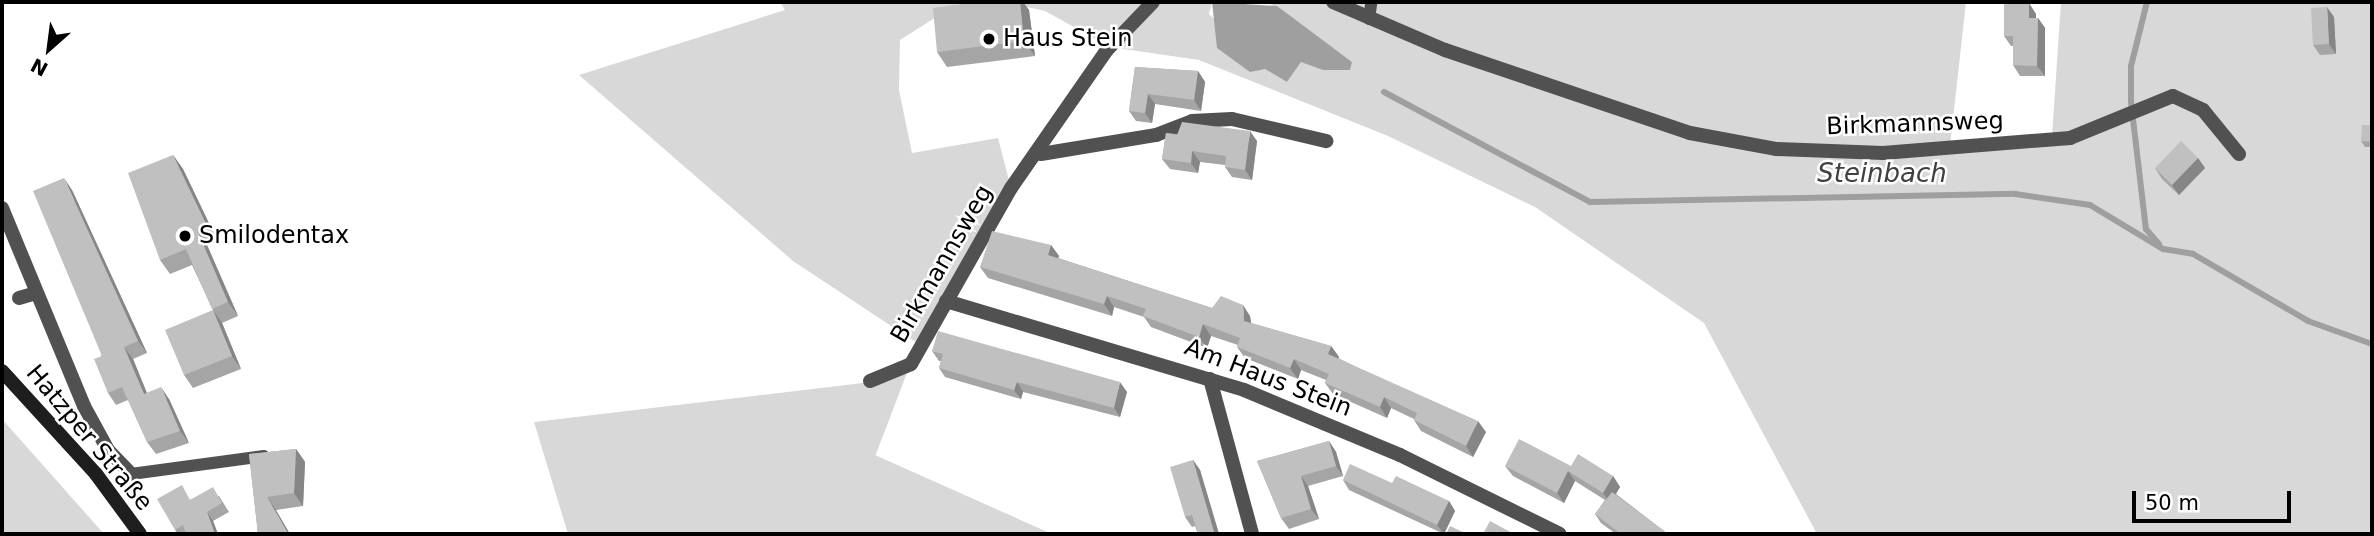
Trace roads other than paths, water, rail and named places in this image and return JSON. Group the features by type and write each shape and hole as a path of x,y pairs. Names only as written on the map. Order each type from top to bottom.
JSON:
{"main road":[{"name":"Hatzper Straße","path":"2,371 96,474 140,534"}],"street":[{"name":"Birkmannsweg","path":"870,381 911,364 1012,188 1041,153 1107,50 1153,2"},
{"name":"Birkmannsweg","path":"1333,2 1369,19 1690,133 1776,149 1883,153 2070,138 2173,96 2203,110 2239,154"},
{"path":"1041,153 1156,135 1192,121 1232,119 1326,141"},
{"path":"2,208 84,406 108,450 131,474"},
{"path":"19,298 36,293"},
{"name":"Am Haus Stein","path":"946,301 1210,379 1400,455 1560,534"},
{"path":"1210,379 1252,534"}],"lane":[{"path":"1369,19 1371,4"},
{"path":"131,474 279,454"}],"waterway":[{"path":"2147,2 2131,66 2131,102 2146,229 2159,244"},
{"name":"Steinbach","path":"1384,92 1590,202 2015,194 2090,205 2163,249 2193,254 2308,321 2372,344"}],"place":[{"name":"Haus Stein","path":"989,39"},
{"name":"Smilodentax","path":"185,236"}]}
